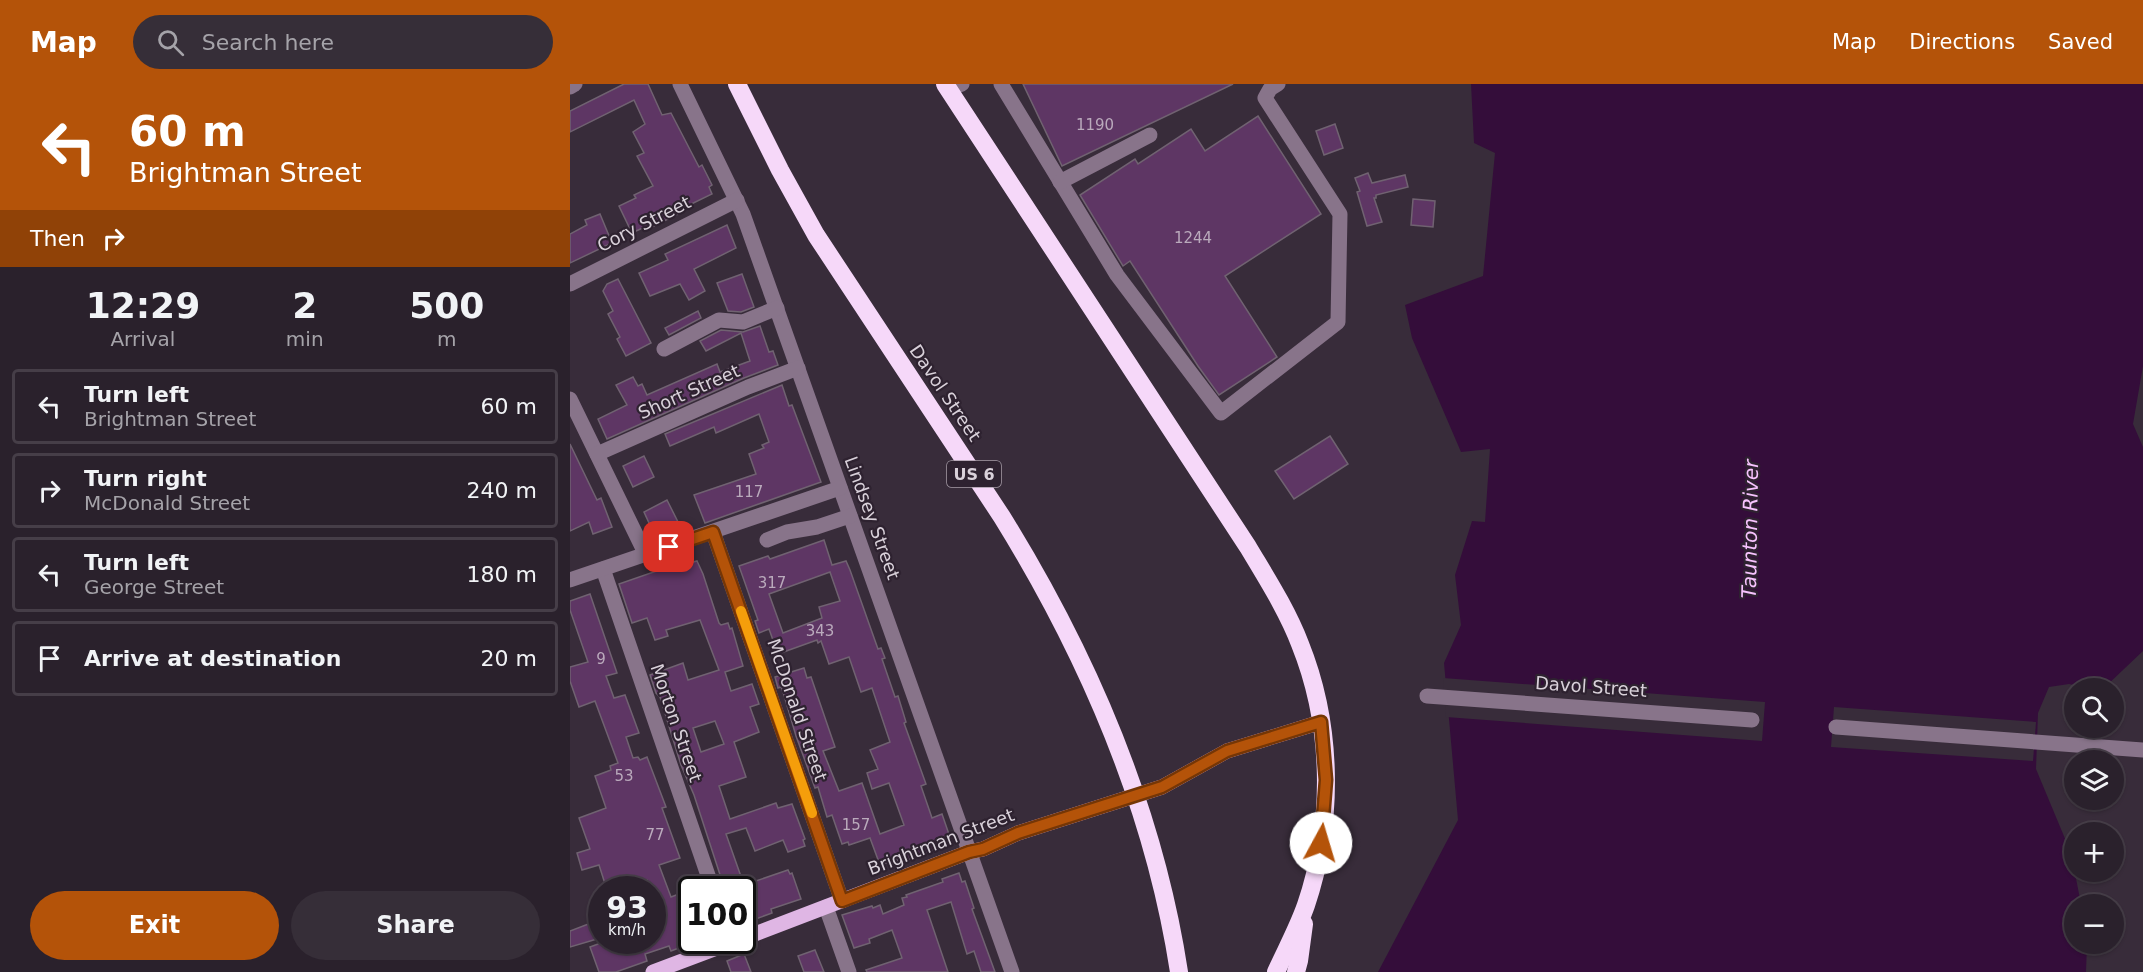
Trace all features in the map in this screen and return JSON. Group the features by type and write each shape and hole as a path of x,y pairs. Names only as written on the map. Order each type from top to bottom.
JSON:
{"highway":[{"name":"Davol Street","path":"737,84 816,235 1002,517 1041,581 1093,685 1135,797"},
{"path":"952,86 1201,472 1275,592 1306,661 1321,722 1326,766 1323,822 1306,906 1296,972"},
{"name":"US 6","path":"1135,797 1166,900 1179,972"},
{"path":"1276,972 1306,906"}],"main road":[{"name":"Brightman Street","path":"756,933 969,852 983,849 1018,833 1162,787 1227,751 1321,722"},
{"name":"Brightman Street","path":"653,972 701,954"}],"street":[{"path":"570,87 575,84"},
{"name":"Lindsey Street","path":"680,84 737,200 1012,972"},
{"path":"1001,84 1117,275 1221,413 1338,322 1340,214 1265,98 1270,89 1278,84"},
{"path":"1060,182 1150,135"},
{"name":"Cory Street","path":"570,284 737,200"},
{"path":"664,349 719,320 742,322 777,309"},
{"name":"Short Street","path":"597,454 717,400 798,368"},
{"path":"570,399 646,555"},
{"path":"570,580 840,488"},
{"path":"780,509 787,532"},
{"path":"767,540 787,532 817,527 850,516"},
{"name":"McDonald Street","path":"713,532 842,901"},
{"name":"Morton Street","path":"603,569 707,876"},
{"name":"Davol Street","path":"1427,696 1752,720"},
{"path":"1836,727 2143,750"},
{"path":"826,907 849,972"}],"water":[{"name":"Taunton River","path":"1471,84 2143,84 2143,366 2133,424 2143,447 2143,651 2115,678 2064,678 2064,685 2049,687 2038,713 2036,769 2064,836 2064,882 2077,882 2079,894 2064,894 2064,954 2087,954 2086,972 1378,972 1458,820 1444,663 1461,625 1455,575 1472,521 1485,522 1490,449 1461,452 1412,338 1405,305 1483,276 1495,153 1474,143"}],"pier":[{"path":"1443,678 1765,702 1762,741 1446,717"},
{"path":"1834,707 2036,722 2033,761 1831,747"}],"building":[{"path":"624,84 648,84 662,115 671,113 699,167 702,165 712,185 709,187 712,194 679,210 680,213 650,228 649,225 634,232 631,231 619,206 636,198 634,195 653,186 637,156 644,153 633,132 645,124 634,100 570,132 570,111"},
{"path":"1023,84 1233,84 1062,166"},
{"path":"1258,116 1321,214 1225,276 1277,357 1219,395 1130,261 1123,266 1080,195 1135,159 1138,164 1191,129 1205,151"},
{"path":"1335,124 1343,148 1324,155 1316,131"},
{"path":"1368,173 1372,183 1405,175 1408,187 1376,195 1374,198 1382,222 1367,226 1355,178"},
{"path":"1413,199 1435,201 1433,227 1411,225"},
{"path":"600,214 612,243 570,263 570,234 587,225 585,220"},
{"path":"727,225 736,248 694,269 705,291 689,300 680,284 650,296 639,273 668,260 665,254"},
{"path":"742,274 754,307 741,312 728,311 717,283"},
{"path":"618,279 651,343 626,356 617,339 620,337 608,314 613,311 603,291 607,284"},
{"path":"698,311 701,318 669,335 665,328"},
{"path":"760,326 769,352 773,351 778,365 607,439 598,419 627,405 616,385 633,377 638,386 642,384 647,395 717,364 720,372 750,361 741,333 706,351 700,341 721,330 743,332"},
{"path":"782,385 789,406 792,405 821,482 705,523 694,495 756,474 749,454 764,448 762,445 769,442 759,414 716,433 714,427 670,446 665,434"},
{"path":"1330,436 1348,464 1294,499 1275,471"},
{"path":"570,444 597,500 601,498 612,527 593,534 589,522 570,531"},
{"path":"644,456 654,477 633,487 623,466"},
{"path":"667,500 679,524 655,536 644,512"},
{"path":"824,540 832,565 846,561 878,649 881,648 885,658 882,659 895,697 898,696 906,722 904,723 926,784 921,786 932,818 942,814 952,843 899,863 897,859 880,865 870,838 849,845 848,842 842,844 832,815 827,817 818,787 815,788 784,695 781,687 778,688 775,677 804,668 807,678 811,677 835,747 823,751 839,791 862,783 880,834 904,825 889,783 872,789 867,773 878,769 870,750 890,742 872,688 861,692 849,657 829,664 821,641 818,643 817,640 778,654 769,629 759,633 755,621 758,620 739,566 768,556 770,559","holes":["830,572 840,601 819,607 822,618 783,633 769,594"]},
{"path":"697,561 719,623 721,625 728,623 730,629 732,628 743,666 725,672 731,691 752,684 759,704 750,707 759,732 734,742 746,777 719,786 730,819 776,803 778,808 792,804 805,839 803,840 805,846 788,852 783,840 755,851 746,828 726,834 741,876 720,876 694,795 681,765 660,697 656,693 650,675 683,663 688,680 719,670 700,620 666,630 668,636 655,640 647,618 632,623 619,584 668,567 668,569","holes":["715,721 724,744 701,752 693,728"]},
{"path":"590,594 617,673 606,676 614,698 625,695 639,733 626,737 633,758 638,757 640,760 647,757 666,807 662,808 680,858 659,865 663,876 603,876 599,865 582,870 577,853 590,849 579,818 606,808 595,776 611,770 610,766 618,763 595,701 579,707 570,681 570,667 588,662 570,610 570,601"},
{"path":"788,870 790,874 792,873 801,899 771,909 772,913 756,919 756,881"},
{"path":"959,873 962,882 965,881 974,908 972,909 995,972 981,972 974,951 967,954 951,902 927,910 948,972 867,972 866,970 902,958 892,930 869,939 870,943 854,948 842,915 880,905 883,914 904,905 902,898 907,897 906,895 943,882 942,879"},
{"path":"666,884 671,897 678,894 678,948 671,951 669,946 666,947"},
{"path":"588,924 588,942 570,947 570,931"},
{"path":"815,950 824,972 804,972 798,956"},
{"path":"593,954 645,954 647,961 616,972 599,972"},
{"path":"744,954 751,972 731,972 727,961"}],"slow traffic":[{"path":"741,611 812,813"}],"route":[{"path":"669,547 713,532 842,901 969,852 983,849 1018,833 1162,787 1227,751 1321,722 1326,780 1321,843"}]}
